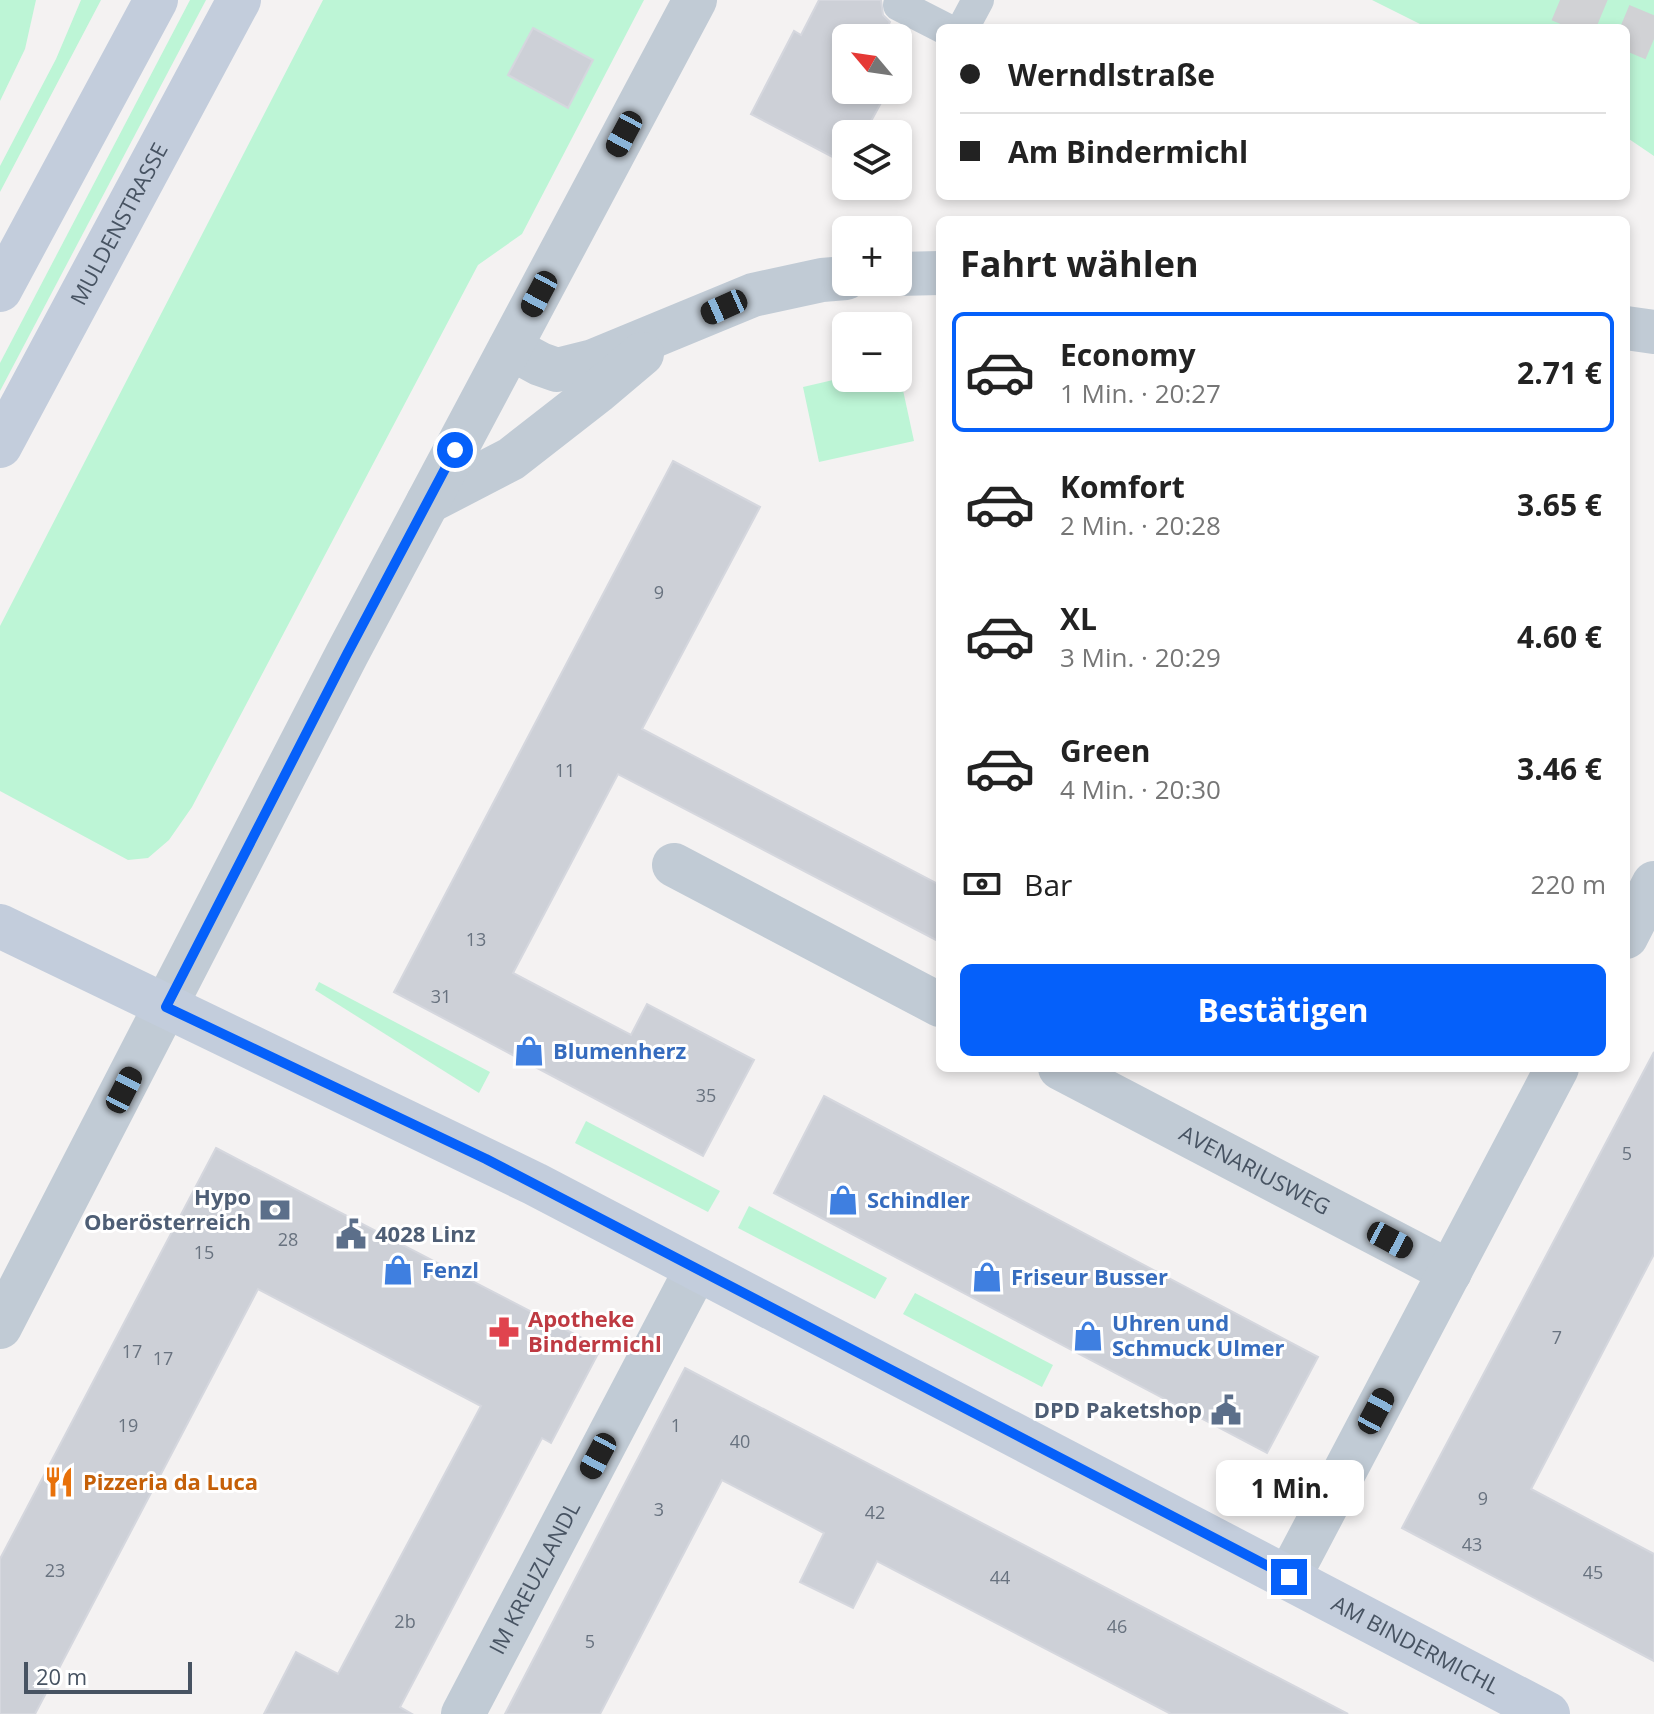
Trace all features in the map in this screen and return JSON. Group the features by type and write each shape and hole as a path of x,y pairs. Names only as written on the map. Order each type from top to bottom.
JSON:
{"main road":[{"path":"0,290 156,0"},
{"name":"MULDENSTRASSE","path":"0,446 239,0"},
{"name":"AM BINDERMICHL","path":"0,926 461,1146 1548,1714"}],"street":[{"path":"0,1327 428,502 695,0"},
{"path":"912,274 936,273"},
{"path":"510,348 557,370 593,361 753,295 832,279"},
{"path":"1630,329 1654,332"},
{"path":"428,502 511,459 597,392 668,331"},
{"path":"674,865 936,1003"},
{"path":"1630,929 1654,883"},
{"name":"AVENARIUSWEG","path":"1068,1072 1450,1272"},
{"path":"1289,1577 1555,1072"},
{"name":"IM KREUZLANDL","path":"463,1714 696,1270"}],"lane":[{"path":"965,24 978,0"},
{"path":"899,5 936,24"}],"green space":[{"path":"0,0 36,0 25,49 0,101"},
{"path":"81,0 101,0 0,192 0,166 56,59"},
{"path":"190,0 206,0 0,391 0,363"},
{"path":"323,0 644,0 522,234 478,265 192,807 169,840 148,858 128,860 0,791 0,626"},
{"path":"1372,0 1654,0 1654,156 1630,140 1630,24 1420,24"},
{"path":"832,380 832,392 903,392 914,441 819,462 803,387"},
{"path":"319,982 490,1072 479,1093 315,990"},
{"path":"586,1121 720,1191 708,1212 575,1143"},
{"path":"749,1206 887,1278 875,1299 738,1228"},
{"path":"915,1293 1053,1365 1042,1387 903,1314"}],"building":[{"path":"819,0 881,0 883,15 890,22 832,24 832,104 880,104 872,120 832,120 832,157 751,114 794,31 801,35"},
{"path":"533,28 593,60 568,108 508,75"},
{"path":"673,461 760,507 642,729 936,883 936,940 618,774 513,973 631,1035 647,1004 754,1060 703,1156 394,992"},
{"path":"1654,1052 1654,1254 1531,1489 1654,1554 1654,1661 1402,1528"},
{"path":"824,1096 1318,1357 1267,1453 774,1193"},
{"path":"216,1148 601,1348 551,1443 542,1438 400,1707 412,1714 264,1714 296,1652 338,1674 481,1406 258,1289 35,1714 0,1714 0,1559"},
{"path":"685,1368 1348,1714 1171,1714 877,1561 853,1608 800,1582 824,1533 722,1480 600,1714 505,1714"}],"tunnel":[{"path":"1560,0 1618,24"},
{"path":"1630,29 1654,39"}],"place":[{"name":"Blumenherz","path":"529,1051"},
{"name":"Schindler","path":"843,1200"},
{"name":"Hypo Oberösterreich","path":"275,1210"},
{"name":"4028 Linz","path":"351,1234"},
{"name":"Fenzl","path":"398,1270"},
{"name":"Friseur Busser","path":"987,1277"},
{"name":"Apotheke Bindermichl","path":"504,1332"},
{"name":"Uhren und Schmuck Ulmer","path":"1088,1336"},
{"name":"DPD Paketshop","path":"1226,1410"},
{"name":"Pizzeria da Luca","path":"59,1482"}],"route":[{"path":"455,450 166,1007 486,1159 1289,1577"}]}
